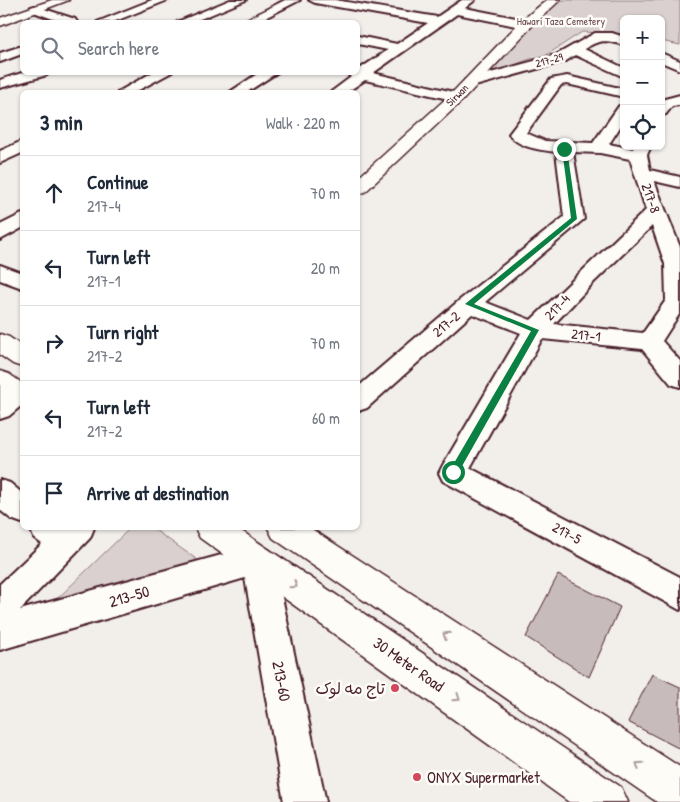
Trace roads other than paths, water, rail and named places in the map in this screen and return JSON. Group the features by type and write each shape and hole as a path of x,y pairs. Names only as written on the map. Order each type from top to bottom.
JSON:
{"main road":[{"path":"3,18 36,10 63,0"},
{"name":"Sirwan","path":"360,186 457,96 526,24 554,0"},
{"path":"0,344 20,357"},
{"name":"30 Meter Road","path":"214,530 606,802"},
{"path":"287,530 680,792"}],"street":[{"path":"108,20 162,0"},
{"path":"188,20 240,0"},
{"path":"263,0 282,6"},
{"path":"252,20 294,0"},
{"path":"270,20 305,0"},
{"path":"315,0 438,21"},
{"path":"360,72 400,48 462,3 526,24"},
{"path":"36,10 65,20"},
{"name":"217-29","path":"470,83 561,58 595,36 620,40"},
{"path":"360,40 400,48"},
{"path":"575,50 620,71"},
{"path":"0,58 20,51"},
{"path":"665,60 680,66"},
{"path":"0,84 32,75"},
{"path":"129,90 159,75"},
{"path":"240,90 266,75"},
{"path":"340,90 356,75"},
{"path":"360,75 457,96"},
{"path":"620,92 561,80 556,82 517,134 529,141 564,149 598,148 641,158 680,182"},
{"path":"598,148 620,115"},
{"path":"0,158 20,147"},
{"name":"217-2","path":"360,399 469,304 574,219 564,149"},
{"name":"217-8","path":"641,158 655,212 676,264 677,300 649,342"},
{"name":"217-4","path":"453,472 536,330 586,277 655,212"},
{"path":"0,234 20,221"},
{"path":"0,272 20,280"},
{"name":"217-1","path":"469,304 536,330 649,342"},
{"path":"649,342 680,378"},
{"name":"217-5","path":"453,472 680,594"},
{"path":"0,492 20,508"},
{"path":"0,607 63,533"},
{"name":"213-50","path":"0,632 258,560"},
{"name":"213-60","path":"258,560 305,802"}],"place":[{"name":"تاج مه لوک","path":"395,688"},
{"name":"ONYX Supermarket","path":"417,777"}],"park label":[{"name":"Hawari Taza Cemetery","path":"561,21"}]}
